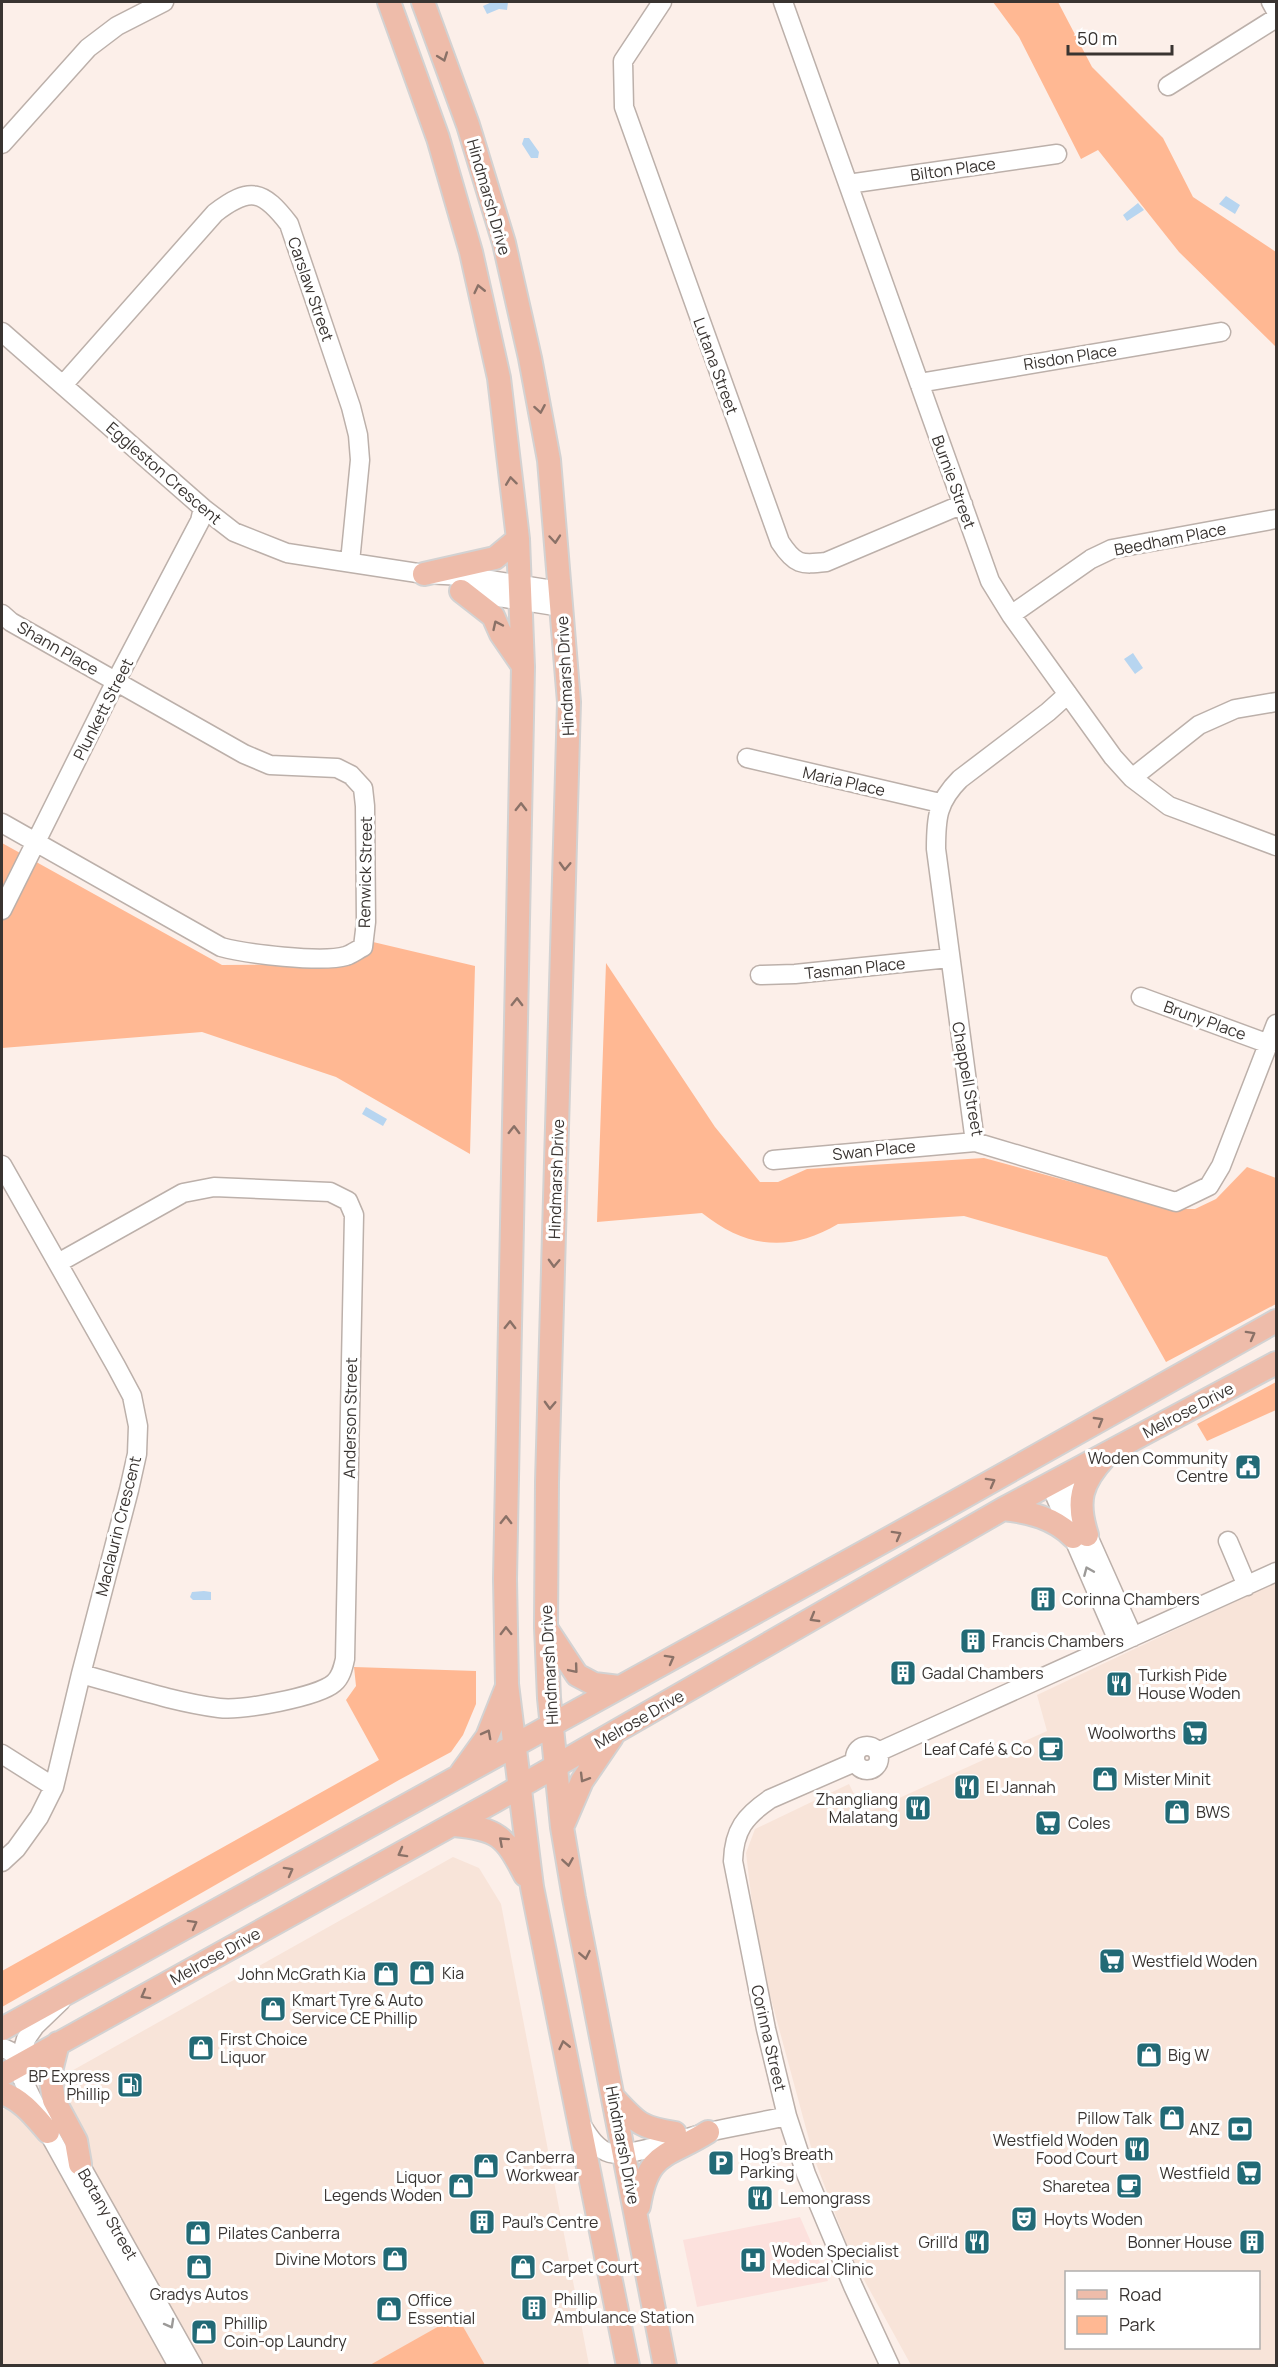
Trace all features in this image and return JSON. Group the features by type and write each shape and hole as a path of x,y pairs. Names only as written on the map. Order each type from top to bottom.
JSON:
{"main road":[{"name":"Hindmarsh Drive","path":"389,2 438,138 471,252 499,378 518,539 524,667 505,1567 507,1684 532,1887 628,2366"},
{"name":"Hindmarsh Drive","path":"423,2 468,125 507,254 549,460 570,702 547,1482 546,1627 552,1725 562,1827 614,2098 617,2148 637,2216 665,2366"},
{"path":"424,574 495,558 518,539"},
{"path":"461,591 493,616 501,634 524,667"},
{"name":"Melrose Drive","path":"2,2030 1043,1453 1276,1321"},
{"name":"Melrose Drive","path":"2,2075 454,1825 995,1514 1276,1363"},
{"path":"944,1508 961,1519 975,1522 995,1514 1026,1512 1047,1519 1080,1536 1081,1498 1091,1473 1110,1451"},
{"path":"1043,1453 1056,1481"},
{"path":"943,1544 947,1526 944,1508"},
{"path":"546,1627 577,1675 594,1684 619,1687"},
{"path":"456,1779 487,1737 507,1684"},
{"path":"562,1827 582,1781 614,1734"},
{"path":"454,1825 476,1827 495,1834 510,1847 532,1887"},
{"path":"58,2043 50,2075 51,2084 54,2100 76,2141 80,2163"},
{"path":"2,2093 12,2096 26,2107 48,2132"},
{"path":"614,2098 642,2126 651,2130 675,2133"},
{"path":"637,2216 645,2177 655,2162 670,2151 686,2146 708,2132"}],"street":[{"path":"2,144 88,48 117,26 164,2"},
{"name":"Lutana Street","path":"662,2 623,61 624,107 780,542 790,557 806,565 826,562 963,504"},
{"name":"Burnie Street","path":"783,2 990,581 1011,615 1113,757 1132,778 1169,806 1276,846"},
{"path":"1271,2 1276,11"},
{"path":"1168,87 1276,18"},
{"name":"Bilton Place","path":"848,184 1057,154"},
{"name":"Carslaw Street","path":"63,385 215,213 241,196 261,198 269,202 275,206 289,225 356,426 360,459 350,562"},
{"name":"Eggleston Crescent","path":"2,332 203,508 234,532 287,553 424,574 464,576 520,593"},
{"name":"Risdon Place","path":"919,383 1221,332"},
{"name":"Plunkett Street","path":"2,910 116,681 200,521 203,508"},
{"name":"Beedham Place","path":"1011,615 1091,559 1112,549 1276,519"},
{"name":"Eggleston Crescent","path":"424,574 461,591 520,593 561,599"},
{"name":"Shann Place","path":"2,614 11,622 116,681"},
{"name":"Renwick Street","path":"36,842 221,947 242,953 331,958 348,955 363,946 367,879 365,806 363,788 351,775 337,768 270,765 244,754 116,681"},
{"path":"940,803 960,779 1068,694"},
{"path":"1132,778 1199,725 1235,709 1276,702"},
{"name":"Maria Place","path":"747,758 940,803"},
{"name":"Chappell Street","path":"940,803 936,825 936,849 975,1142 1176,1202 1209,1186 1221,1166 1276,1024"},
{"path":"2,823 36,842"},
{"name":"Tasman Place","path":"760,975 795,974 949,958"},
{"name":"Bruny Place","path":"1140,997 1269,1044"},
{"name":"Swan Place","path":"773,1160 975,1142"},
{"name":"Maclaurin Crescent","path":"2,1165 8,1191 58,1263 132,1396 138,1426 137,1455 129,1490 54,1787 33,1825 16,1849 2,1862"},
{"name":"Anderson Street","path":"58,1263 183,1193 214,1187 330,1192 348,1201 354,1215 345,1659 343,1671 336,1683 320,1692 223,1709 81,1674"},
{"path":"1056,1481 1126,1640"},
{"path":"1228,1542 1247,1586"},
{"name":"Corinna Street","path":"890,2366 853,2286 806,2174 787,2115 743,1917 733,1861 734,1844 741,1826 770,1799 855,1762 860,1768 872,1769 878,1764 878,1752 1276,1572"},
{"path":"2,1754 54,1787"},
{"name":"Botany Street","path":"68,1993 29,2033 22,2053 24,2084 48,2132 178,2366"},
{"name":"Botany Street","path":"2,2048 8,2049 22,2063 193,2366"},
{"path":"581,2123 588,2136 617,2148 675,2142 708,2132 787,2115"},
{"path":"591,2173 597,2157 617,2148 675,2133 708,2132"}],"shaded area":[{"name":"Westfield Woden","path":"1276,1582 1276,2365 911,2365 852,2258 814,2158 770,1995 753,1911 746,1853 755,1829 849,1784 864,1814 1047,1731 1037,1695"},
{"path":"453,1857 479,1868 501,1904 589,2365 2,2365 2,2110"},
{"name":"Woden Specialist Medical Clinic","path":"800,2217 828,2281 697,2307 683,2240"}],"green space":[{"path":"993,2 1058,2 1092,67 1163,138 1193,197 1276,252 1276,347 1179,252 1098,150 1081,159 1019,37"},
{"path":"2,843 222,965 348,964 367,953 373,942 475,966 470,1154 336,1077 202,1032 2,1048"},
{"path":"606,963 715,1127 760,1182 778,1182 807,1169 984,1158 1171,1209 1195,1209 1216,1199 1247,1167 1276,1178 1276,1304 1166,1362 1107,1257 964,1216 838,1224 820,1233 785,1242 751,1240 718,1225 702,1213 597,1222"},
{"path":"1276,1382 1276,1410 1207,1441 1197,1424"},
{"path":"354,1667 476,1671 476,1704 463,1735 451,1752 2,2007 2,1971 379,1760 346,1700 356,1686"},
{"path":"457,2316 485,2365 370,2365"}],"water":[{"path":"492,2 508,2 507,10 499,9 487,14 483,6"},
{"path":"524,138 529,138 539,152 538,158 531,158 522,144"},
{"path":"1226,196 1240,205 1235,214 1219,204"},
{"path":"1138,203 1144,210 1127,221 1123,215"},
{"path":"1133,653 1143,668 1135,674 1124,659"},
{"path":"366,1107 387,1119 383,1126 362,1114"},
{"path":"192,1592 211,1592 211,1600 193,1600 190,1597"}],"place":[{"name":"Woden Community Centre","path":"1248,1467"},
{"name":"Corinna Chambers","path":"1043,1599"},
{"name":"Francis Chambers","path":"973,1641"},
{"name":"Gadal Chambers","path":"903,1673"},
{"name":"Turkish Pide House Woden","path":"1119,1684"},
{"name":"Woolworths","path":"1195,1733"},
{"name":"Leaf Café & Co","path":"1051,1749"},
{"name":"Mister Minit","path":"1105,1779"},
{"name":"El Jannah","path":"967,1787"},
{"name":"Zhangliang Malatang","path":"918,1808"},
{"name":"BWS","path":"1177,1812"},
{"name":"Coles","path":"1048,1823"},
{"name":"Westfield Woden","path":"1112,1961"},
{"name":"Kia","path":"422,1973"},
{"name":"John McGrath Kia","path":"386,1974"},
{"name":"Kmart Tyre & Auto Service CE Phillip","path":"273,2009"},
{"name":"First Choice Liquor","path":"201,2048"},
{"name":"Big W","path":"1149,2055"},
{"name":"BP Express Phillip","path":"130,2085"},
{"name":"Pillow Talk","path":"1172,2118"},
{"name":"ANZ","path":"1240,2129"},
{"name":"Westfield Woden Food Court","path":"1137,2149"},
{"name":"Hog's Breath Parking","path":"721,2163"},
{"name":"Canberra Workwear","path":"486,2166"},
{"name":"Westfield","path":"1249,2173"},
{"name":"Liquor Legends Woden","path":"461,2186"},
{"name":"Sharetea","path":"1129,2186"},
{"name":"Lemongrass","path":"760,2198"},
{"name":"Hoyts Woden","path":"1024,2219"},
{"name":"Paul’s Centre","path":"482,2222"},
{"name":"Pilates Canberra","path":"198,2233"},
{"name":"Grill'd","path":"977,2242"},
{"name":"Bonner House","path":"1252,2242"},
{"name":"Divine Motors","path":"395,2259"},
{"name":"Woden Specialist Medical Clinic","path":"753,2260"},
{"name":"Gradys Autos","path":"199,2267"},
{"name":"Carpet Court","path":"523,2267"},
{"name":"Phillip Ambulance Station","path":"534,2308"},
{"name":"Office Essential","path":"389,2309"},
{"name":"Phillip Coin-op Laundry","path":"204,2332"}]}
